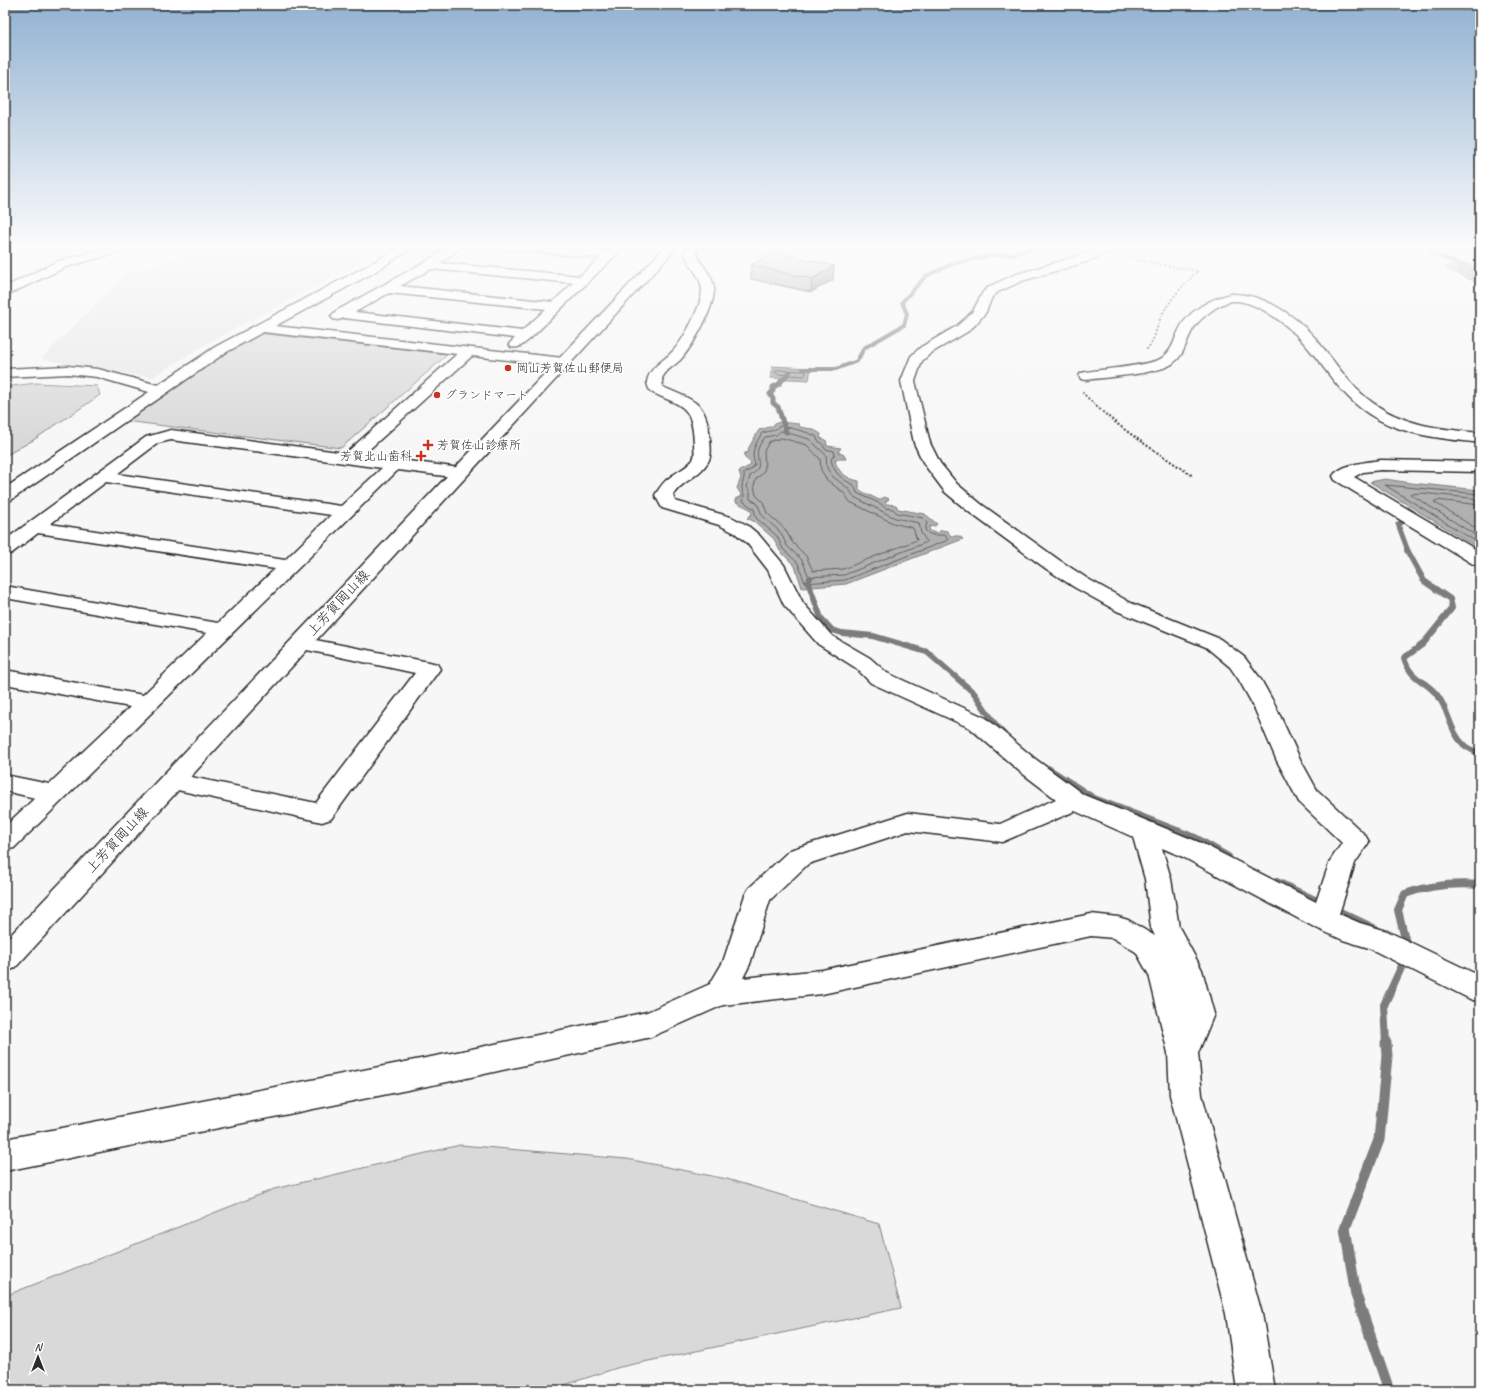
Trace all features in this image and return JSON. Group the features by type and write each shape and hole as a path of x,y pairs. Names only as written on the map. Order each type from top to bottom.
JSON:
{"street":[{"path":"5,496 220,350 292,311"},
{"path":"306,333 347,311"},
{"path":"504,356 551,311"},
{"name":"上芳賀岡山線","path":"5,960 611,311"},
{"path":"702,311 692,331 677,355 655,377 656,389 684,400 697,412 701,421 701,461 686,475 675,481 669,488 664,495 668,504 725,521 741,529 753,539 776,569 794,605 824,640 863,663 879,678 927,698 978,723 1026,764 1075,801 1192,850 1327,911 1353,932 1377,939 1480,990"},
{"path":"979,311 962,329 926,350 916,359 908,381 922,443 932,464 951,488 975,508 1080,583 1124,607 1213,643 1237,662 1249,678 1264,705 1289,761 1308,796 1356,842 1343,861 1327,911"},
{"path":"1086,376 1159,365 1170,360 1178,353 1186,329 1205,311"},
{"path":"1273,311 1309,340 1332,371 1358,399 1385,417 1402,425 1420,430 1480,438"},
{"path":"341,314 526,335"},
{"path":"260,328 563,362"},
{"path":"350,458 468,352"},
{"path":"5,373 68,370 98,373 159,390"},
{"path":"5,549 152,440 171,435 460,472"},
{"path":"5,841 395,464"},
{"path":"1480,467 1381,466 1359,468 1341,476 1480,560"},
{"path":"104,477 345,512"},
{"path":"34,527 289,566"},
{"path":"5,592 223,630"},
{"path":"172,781 322,813 429,669 300,643"},
{"path":"5,677 148,703"},
{"path":"5,783 54,794"},
{"path":"720,993 736,964 758,895 799,857 908,822 1002,833 1075,801"},
{"path":"1144,831 1158,879 1165,928 1188,970 1199,1014 1183,1053"},
{"path":"5,1155 462,1065 652,1024 720,993 822,982 1091,925 1118,928 1146,944 1163,974 1183,1053 1186,1095 1244,1314 1256,1390"}],"path":[{"path":"1143,352 1147,350 1154,338 1158,322 1165,311"},
{"path":"1086,376 1080,379 1079,386 1084,396 1120,427 1193,476"}],"shaded area":[{"path":"89,311 269,311 206,344 153,377 112,372 41,359"},
{"path":"257,333 448,354 341,448 125,421 220,354"},
{"path":"36,383 97,386 100,395 35,439 5,456 5,387"},
{"path":"460,1145 627,1159 727,1179 879,1224 901,1308 620,1367 549,1390 5,1390 5,1296 274,1189"}],"water":[{"path":"772,366 811,368 809,380 770,378"},
{"path":"780,422 799,424 800,427 812,429 821,434 820,438 826,440 827,446 841,448 838,452 844,455 846,459 835,459 837,467 846,476 859,481 859,490 879,500 885,497 889,499 885,502 886,504 896,505 898,509 925,514 937,524 929,527 932,532 938,533 941,530 947,531 951,536 959,536 963,539 846,584 802,588 795,566 780,551 774,539 755,522 747,518 752,514 750,509 736,502 736,499 742,496 737,488 741,478 739,471 750,466 751,463 744,457 745,453 749,452 748,449 759,430 773,426 774,424"},
{"path":"1385,479 1480,490 1480,549 1370,482"}],"waterway":[{"path":"803,369 836,369 857,361 864,348 904,325 907,314 906,311"},
{"path":"783,380 790,372"},
{"path":"783,379 779,384 773,387 773,391 770,394 773,399 773,403 778,407 786,432"},
{"path":"1407,520 1398,524 1408,551"},
{"path":"1407,550 1424,581 1450,599 1452,608 1423,644 1404,658 1407,666 1414,676 1433,690 1438,696 1459,740 1470,749 1480,754"},
{"path":"810,578 808,582 821,618 832,630 842,633 873,636 927,652 974,693 998,728 1004,734"},
{"path":"1048,769 1094,799 1195,838 1228,857"},
{"path":"1277,882 1376,929"},
{"path":"1386,1044 1384,1005 1405,959 1406,943 1398,910 1405,894 1442,885 1480,885"},
{"path":"1386,1043 1387,1056 1379,1140 1345,1228 1356,1295 1389,1390"}],"place":[{"name":"岡山芳賀佐山郵便局","path":"508,368"},
{"name":"グランドマート","path":"437,395"},
{"name":"芳賀佐山診療所","path":"428,445"},
{"name":"芳賀北山歯科","path":"421,456"}]}
